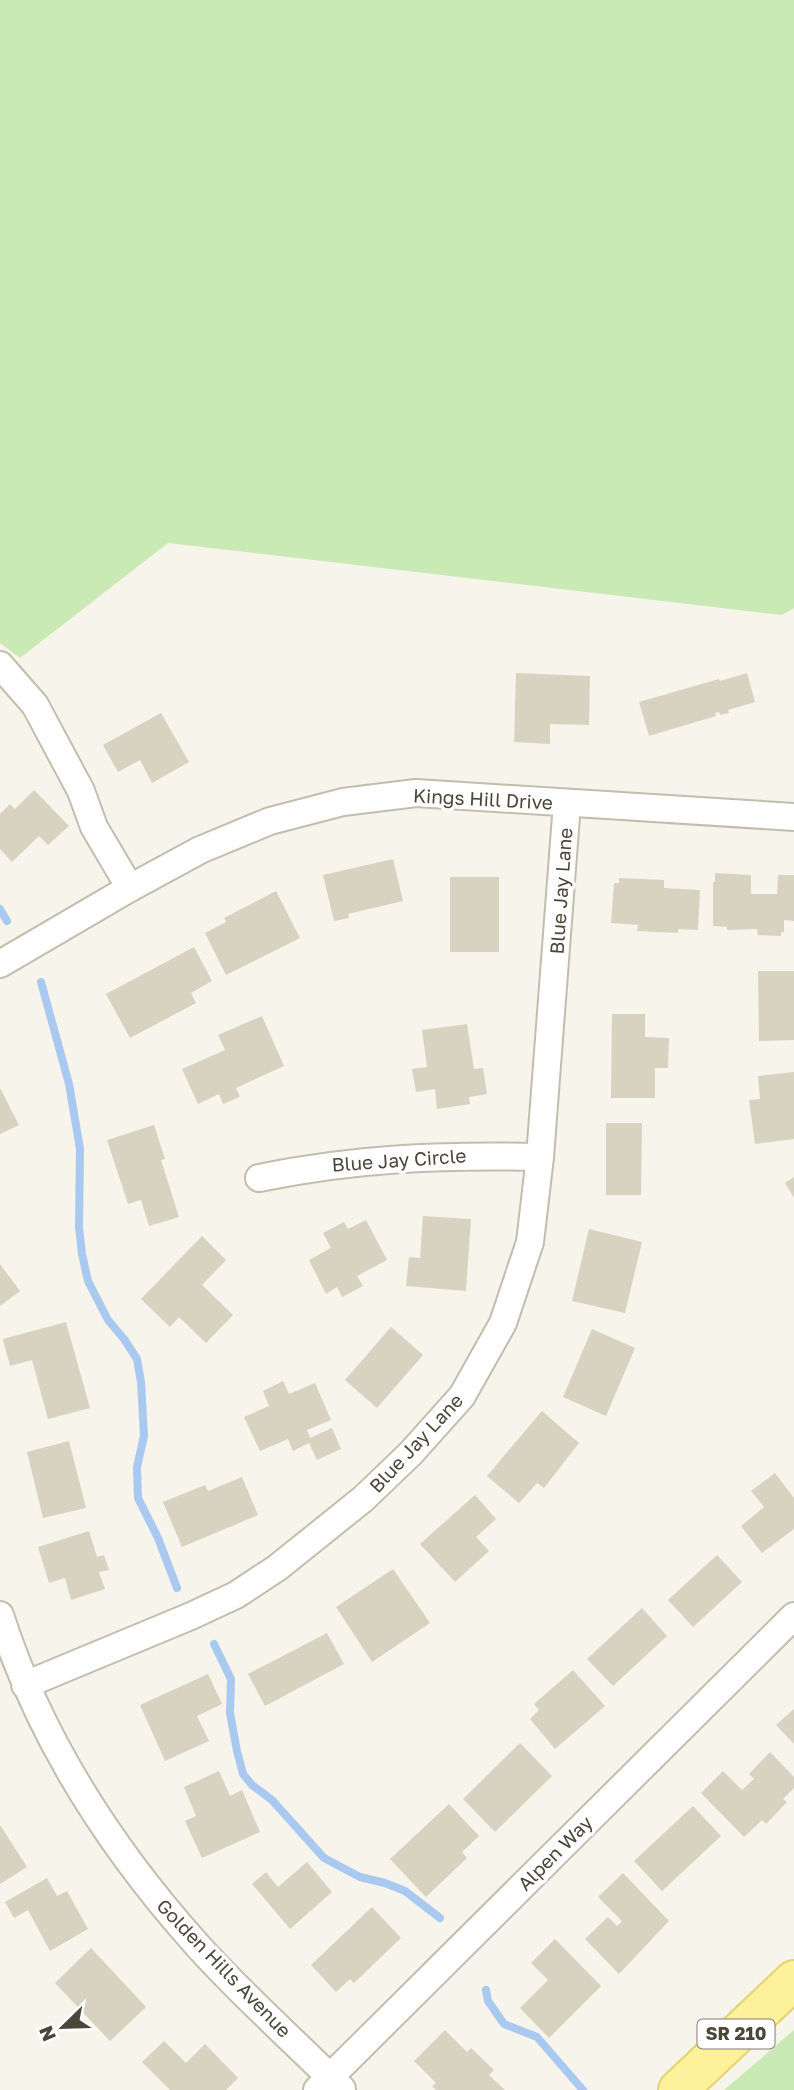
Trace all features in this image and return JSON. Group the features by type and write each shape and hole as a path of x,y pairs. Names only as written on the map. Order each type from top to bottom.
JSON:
{"main road":[{"name":"SR 210","path":"678,2090 794,1980"}],"street":[{"path":"0,665 35,705 81,791 94,827 130,888"},
{"name":"Kings Hill Drive","path":"0,964 200,850 270,821 343,802 416,793 794,817"},
{"name":"Blue Jay Lane","path":"25,1685 236,1595 277,1568 363,1499 411,1454 462,1396 503,1323 530,1242 540,1157 567,803"},
{"name":"Blue Jay Circle","path":"259,1178 317,1166 388,1158 467,1155 540,1157"},
{"name":"Golden Hills Avenue","path":"0,1615 25,1685 74,1779 101,1824 147,1887 200,1948 330,2086"},
{"name":"Alpen Way","path":"330,2086 794,1616"}],"green space":[{"path":"0,0 794,0 794,608 782,615 168,543 20,658 0,643"},
{"path":"794,2030 794,2090 724,2090"}],"building":[{"path":"516,673 590,676 589,725 550,724 550,744 514,742"},
{"path":"747,673 755,702 728,710 729,713 715,713 716,716 649,736 639,702"},
{"path":"161,713 189,762 152,783 140,760 118,772 103,745"},
{"path":"34,790 69,826 48,845 39,836 12,862 0,849 0,814 10,804 15,809"},
{"path":"393,859 403,901 348,914 349,918 334,921 323,875"},
{"path":"715,873 751,875 751,894 777,894 778,875 794,875 794,921 784,920 784,932 781,932 781,936 758,935 757,929 727,930 727,927 713,926"},
{"path":"450,877 499,877 499,952 450,952"},
{"path":"619,878 664,880 664,888 700,890 698,930 678,929 678,933 637,931 638,925 611,923 614,883 619,883"},
{"path":"276,891 300,938 226,975 205,933 226,922 224,918"},
{"path":"194,947 212,981 191,993 196,1003 130,1038 106,994"},
{"path":"758,971 794,971 794,1040 759,1041"},
{"path":"612,1014 645,1014 645,1037 669,1038 668,1068 655,1068 655,1098 611,1098"},
{"path":"262,1016 284,1066 236,1088 240,1097 223,1104 219,1094 198,1104 182,1069 225,1050 218,1035"},
{"path":"467,1024 474,1069 483,1068 487,1094 469,1097 470,1104 437,1109 435,1089 416,1092 412,1069 427,1067 422,1030"},
{"path":"794,1072 794,1139 755,1144 749,1100 760,1099 758,1076"},
{"path":"0,1088 19,1125 0,1134"},
{"path":"606,1123 642,1123 641,1195 606,1195"},
{"path":"154,1125 165,1159 161,1160 179,1217 149,1226 141,1200 128,1204 107,1140"},
{"path":"794,1177 794,1198 785,1183"},
{"path":"423,1216 471,1219 466,1291 406,1286 409,1257 420,1258"},
{"path":"366,1220 387,1260 357,1276 363,1286 342,1297 337,1287 326,1294 309,1260 331,1248 323,1233 344,1222 348,1229"},
{"path":"589,1229 642,1242 625,1313 572,1301"},
{"path":"202,1236 226,1260 202,1285 233,1315 206,1343 179,1317 170,1327 141,1299"},
{"path":"0,1264 20,1291 0,1306"},
{"path":"66,1322 90,1408 48,1419 32,1360 10,1366 3,1339"},
{"path":"391,1327 423,1355 377,1408 345,1380"},
{"path":"592,1329 635,1348 606,1416 563,1397"},
{"path":"283,1381 289,1394 315,1383 331,1420 307,1430 310,1438 332,1428 341,1449 317,1460 309,1443 293,1451 288,1439 260,1451 244,1417 269,1406 263,1391"},
{"path":"542,1411 579,1443 544,1488 537,1483 519,1503 487,1476"},
{"path":"69,1441 86,1508 43,1518 27,1452"},
{"path":"775,1473 794,1498 794,1529 762,1553 741,1526 764,1507 751,1491"},
{"path":"242,1477 258,1515 182,1547 163,1502 205,1485 208,1491"},
{"path":"475,1495 496,1519 476,1537 489,1551 455,1582 420,1544"},
{"path":"89,1531 97,1557 104,1555 109,1570 99,1572 105,1589 71,1600 65,1578 49,1583 38,1547"},
{"path":"717,1555 742,1582 693,1627 668,1600"},
{"path":"393,1569 430,1623 372,1662 336,1607"},
{"path":"642,1608 667,1636 613,1686 587,1659"},
{"path":"327,1633 344,1664 265,1706 248,1674"},
{"path":"573,1670 605,1706 555,1749 530,1719 539,1710 534,1704"},
{"path":"208,1674 222,1704 197,1716 209,1741 165,1761 140,1705"},
{"path":"794,1709 794,1744 776,1725"},
{"path":"520,1743 552,1776 495,1832 463,1799"},
{"path":"770,1752 794,1777 794,1788 783,1799 787,1802 766,1824 762,1820 744,1837 701,1793 723,1771 742,1790 754,1779 749,1774"},
{"path":"219,1771 230,1796 242,1790 260,1832 202,1858 185,1821 196,1816 184,1787"},
{"path":"449,1804 479,1836 462,1852 467,1858 426,1897 390,1859"},
{"path":"693,1806 721,1836 662,1891 634,1861"},
{"path":"0,1825 27,1867 0,1884"},
{"path":"307,1862 332,1892 290,1929 252,1884 266,1872 278,1887"},
{"path":"623,1873 669,1921 619,1974 585,1939 608,1917 617,1926 622,1921 598,1897"},
{"path":"47,1878 57,1896 67,1891 88,1929 50,1951 28,1910 14,1918 5,1902"},
{"path":"372,1907 401,1938 354,1983 350,1979 336,1992 311,1965"},
{"path":"555,1939 601,1986 549,2038 520,2008 548,1980 531,1963"},
{"path":"91,1948 146,2007 110,2041 55,1983"},
{"path":"445,2030 467,2052 471,2048 494,2070 489,2075 505,2090 436,2090 432,2086 436,2083 414,2061"},
{"path":"164,2041 186,2063 205,2044 238,2078 226,2090 170,2090 142,2062"}],"waterway":[{"path":"0,909 7,921"},
{"path":"41,982 69,1084 80,1149 79,1227 88,1281 108,1320 137,1359 144,1436 137,1467 138,1498 158,1538 177,1588"},
{"path":"214,1644 231,1679 230,1713 237,1751 243,1774 252,1785 272,1800 324,1858 360,1877 405,1891 440,1918"},
{"path":"486,1990 488,2001 504,2024 537,2037 583,2090"}]}
